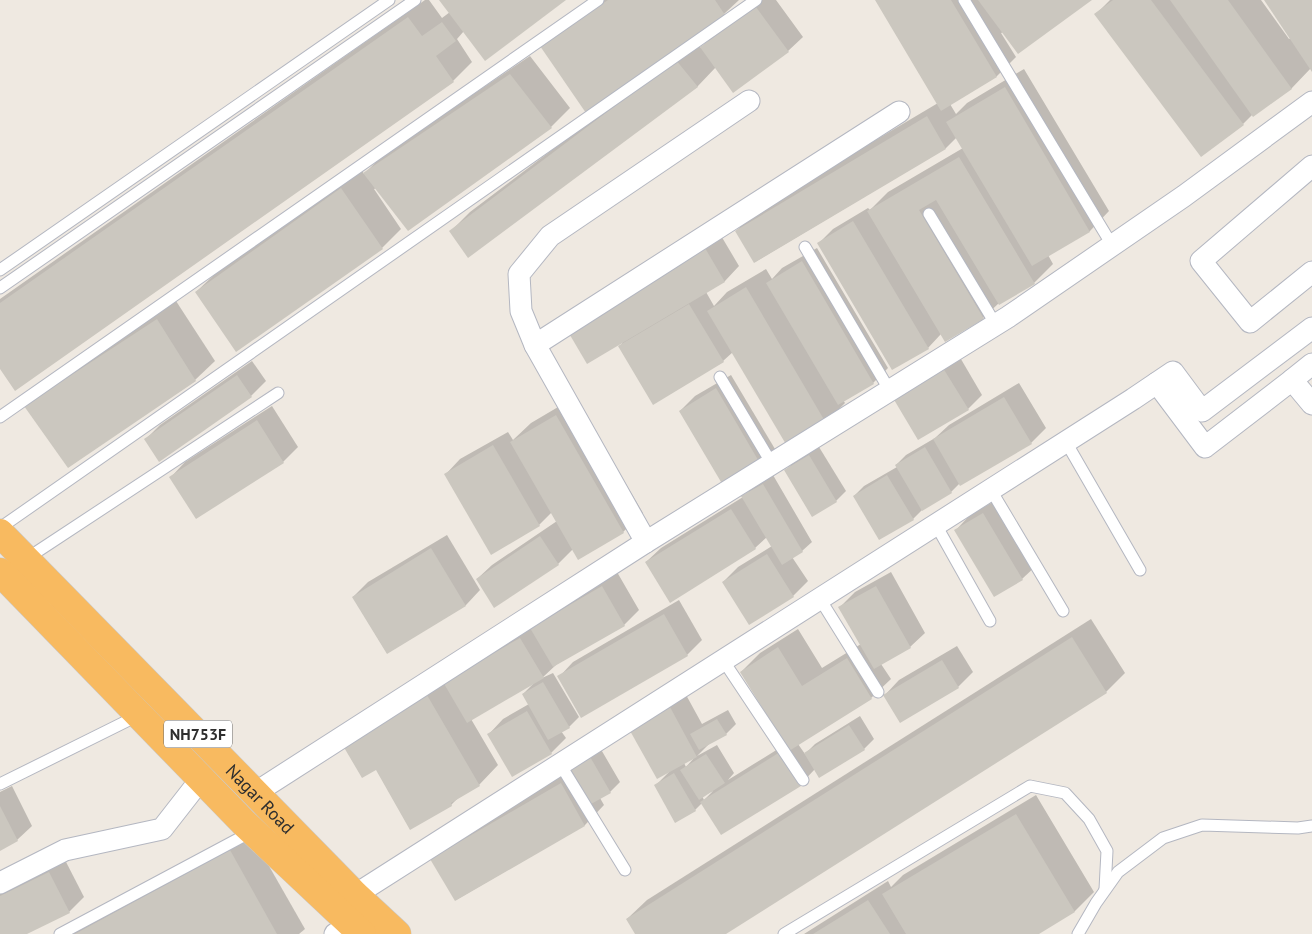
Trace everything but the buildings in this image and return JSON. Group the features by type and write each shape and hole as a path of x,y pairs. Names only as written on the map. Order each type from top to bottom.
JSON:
{"highway":[{"name":"Nagar Road","path":"0,533 355,894 397,934"},
{"name":"Nagar Road","path":"0,572 350,931"}],"street":[{"path":"646,542 536,345 522,311 519,274 550,236 749,102"},
{"path":"256,793 646,542 996,325 1184,196 1312,102"},
{"path":"536,345 900,112"},
{"path":"1312,166 1200,261 1250,322 1312,272"},
{"path":"355,894 991,490 1173,372 1202,411 1312,328"},
{"path":"1157,383 1205,447 1312,364"},
{"path":"1292,380 1312,404"},
{"path":"0,883 65,850 162,829 201,778"}],"lane":[{"path":"0,270 389,0"},
{"path":"0,288 415,0"},
{"path":"0,417 598,0"},
{"path":"0,528 756,0"},
{"path":"964,0 1112,245"},
{"path":"929,214 996,325"},
{"path":"805,247 890,391"},
{"path":"720,377 772,464"},
{"path":"26,559 278,393"},
{"path":"1066,442 1140,570"},
{"path":"991,490 1063,611"},
{"path":"936,525 990,621"},
{"path":"820,599 878,692"},
{"path":"723,660 802,780"},
{"path":"0,784 139,715"},
{"path":"560,764 625,870"},
{"path":"784,934 1030,786 1065,793 1089,819 1107,851 1105,890"},
{"path":"1078,934 1118,872 1163,838 1202,826 1298,828 1312,826"},
{"path":"60,934 253,832"}]}
